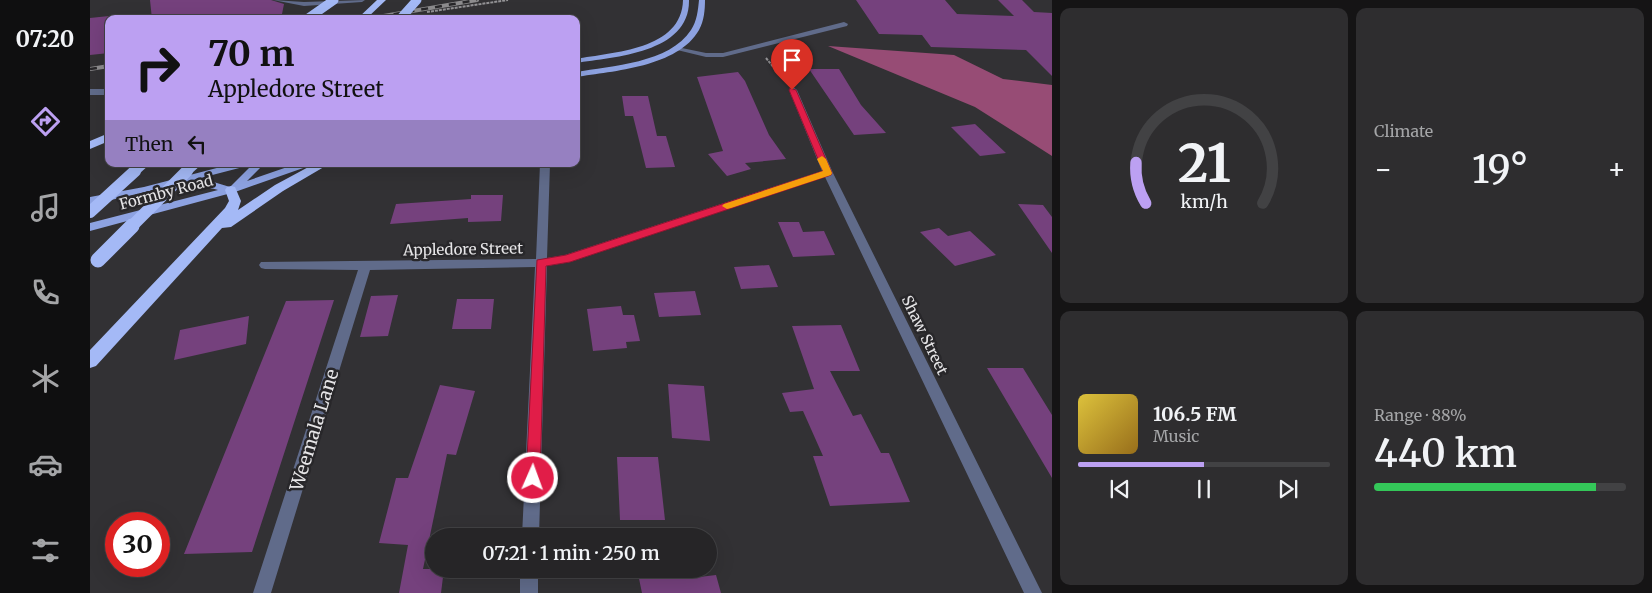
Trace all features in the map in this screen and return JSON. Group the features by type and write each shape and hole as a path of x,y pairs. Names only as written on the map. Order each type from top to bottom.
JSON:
{"highway":[{"path":"313,15 334,0"},
{"path":"327,15 346,0"},
{"path":"365,15 382,0"},
{"path":"404,15 417,0"},
{"path":"90,146 105,138"},
{"path":"90,212 139,167"},
{"path":"94,264 191,167"},
{"path":"90,361 203,243 238,215 279,188 317,167"},
{"path":"185,261 230,210 235,202 230,190"}],"main road":[{"path":"580,60 630,51 658,42 673,32 683,19 686,0"},
{"path":"580,74 630,65 677,49 688,40 696,29 702,0"},
{"path":"658,42 677,49"},
{"name":"Formby Road","path":"90,201 144,190 232,167"},
{"path":"144,190 199,183 230,190 256,167"},
{"name":"Formby Road","path":"90,227 230,190 296,167"},
{"path":"90,223 116,220"}],"street":[{"path":"276,0 304,4 362,0"},
{"path":"677,49 715,56 844,24"},
{"name":"Shaw Street","path":"792,90 828,173 1033,593"},
{"path":"90,92 105,92"},
{"path":"531,528 546,167"},
{"name":"Appledore Street","path":"265,265 365,266 541,263 566,259 828,173"},
{"name":"Weemala Lane","path":"264,587 365,266"},
{"path":"528,593 529,578"}],"path":[{"path":"425,12 508,0"},
{"path":"757,47 792,90"}],"shaded area":[{"path":"828,46 954,55 1003,79 1052,85 1052,156 975,107"}],"building":[{"path":"150,0 271,0 284,4 282,15 152,15"},
{"path":"856,0 945,0 957,14 1014,16 998,0 1022,0 1034,12 1052,13 1052,76 1026,50 931,47 922,35 879,34"},
{"path":"105,16 105,53 90,55 90,18"},
{"path":"809,69 839,69 861,105 886,133 854,135"},
{"path":"738,72 745,81 769,135 786,159 745,163 751,169 727,176 708,154 723,151 697,77"},
{"path":"622,96 648,96 657,136 666,136 675,167 646,168 633,116 625,116"},
{"path":"975,124 1006,153 980,156 951,127"},
{"path":"471,195 503,195 501,221 468,222 468,218 390,224 396,204 471,199"},
{"path":"1018,204 1043,205 1052,217 1052,253"},
{"path":"778,222 799,222 803,232 824,231 835,255 793,257"},
{"path":"939,228 948,236 970,231 996,255 955,266 920,232"},
{"path":"769,265 778,287 741,289 734,267"},
{"path":"695,291 701,315 659,317 654,293"},
{"path":"398,295 388,336 360,337 371,296"},
{"path":"457,299 494,299 491,329 452,329"},
{"path":"334,300 252,552 184,554 286,301"},
{"path":"621,306 623,315 634,315 640,341 626,342 627,348 593,351 587,309"},
{"path":"249,316 246,344 174,360 180,330"},
{"path":"841,325 860,371 830,371 853,416 861,414 881,453 889,453 910,502 830,506 813,456 823,456 803,411 790,412 782,393 814,389 792,326"},
{"path":"987,368 1023,368 1052,415 1052,478"},
{"path":"668,384 704,386 710,441 672,438"},
{"path":"440,385 475,391 456,455 447,454 432,528 425,528 425,559 423,569 425,569 425,578 443,578 441,593 399,593 408,545 379,543 396,478 408,478"},
{"path":"617,457 658,457 665,520 620,520"},
{"path":"639,578 717,578 721,593 642,593"}],"railway":[{"path":"389,15 477,0"},
{"path":"90,69 105,67"}],"slow traffic":[{"path":"727,206 828,173 822,159"}],"route":[{"path":"533,478 541,263 566,259 828,173 792,90"}]}
